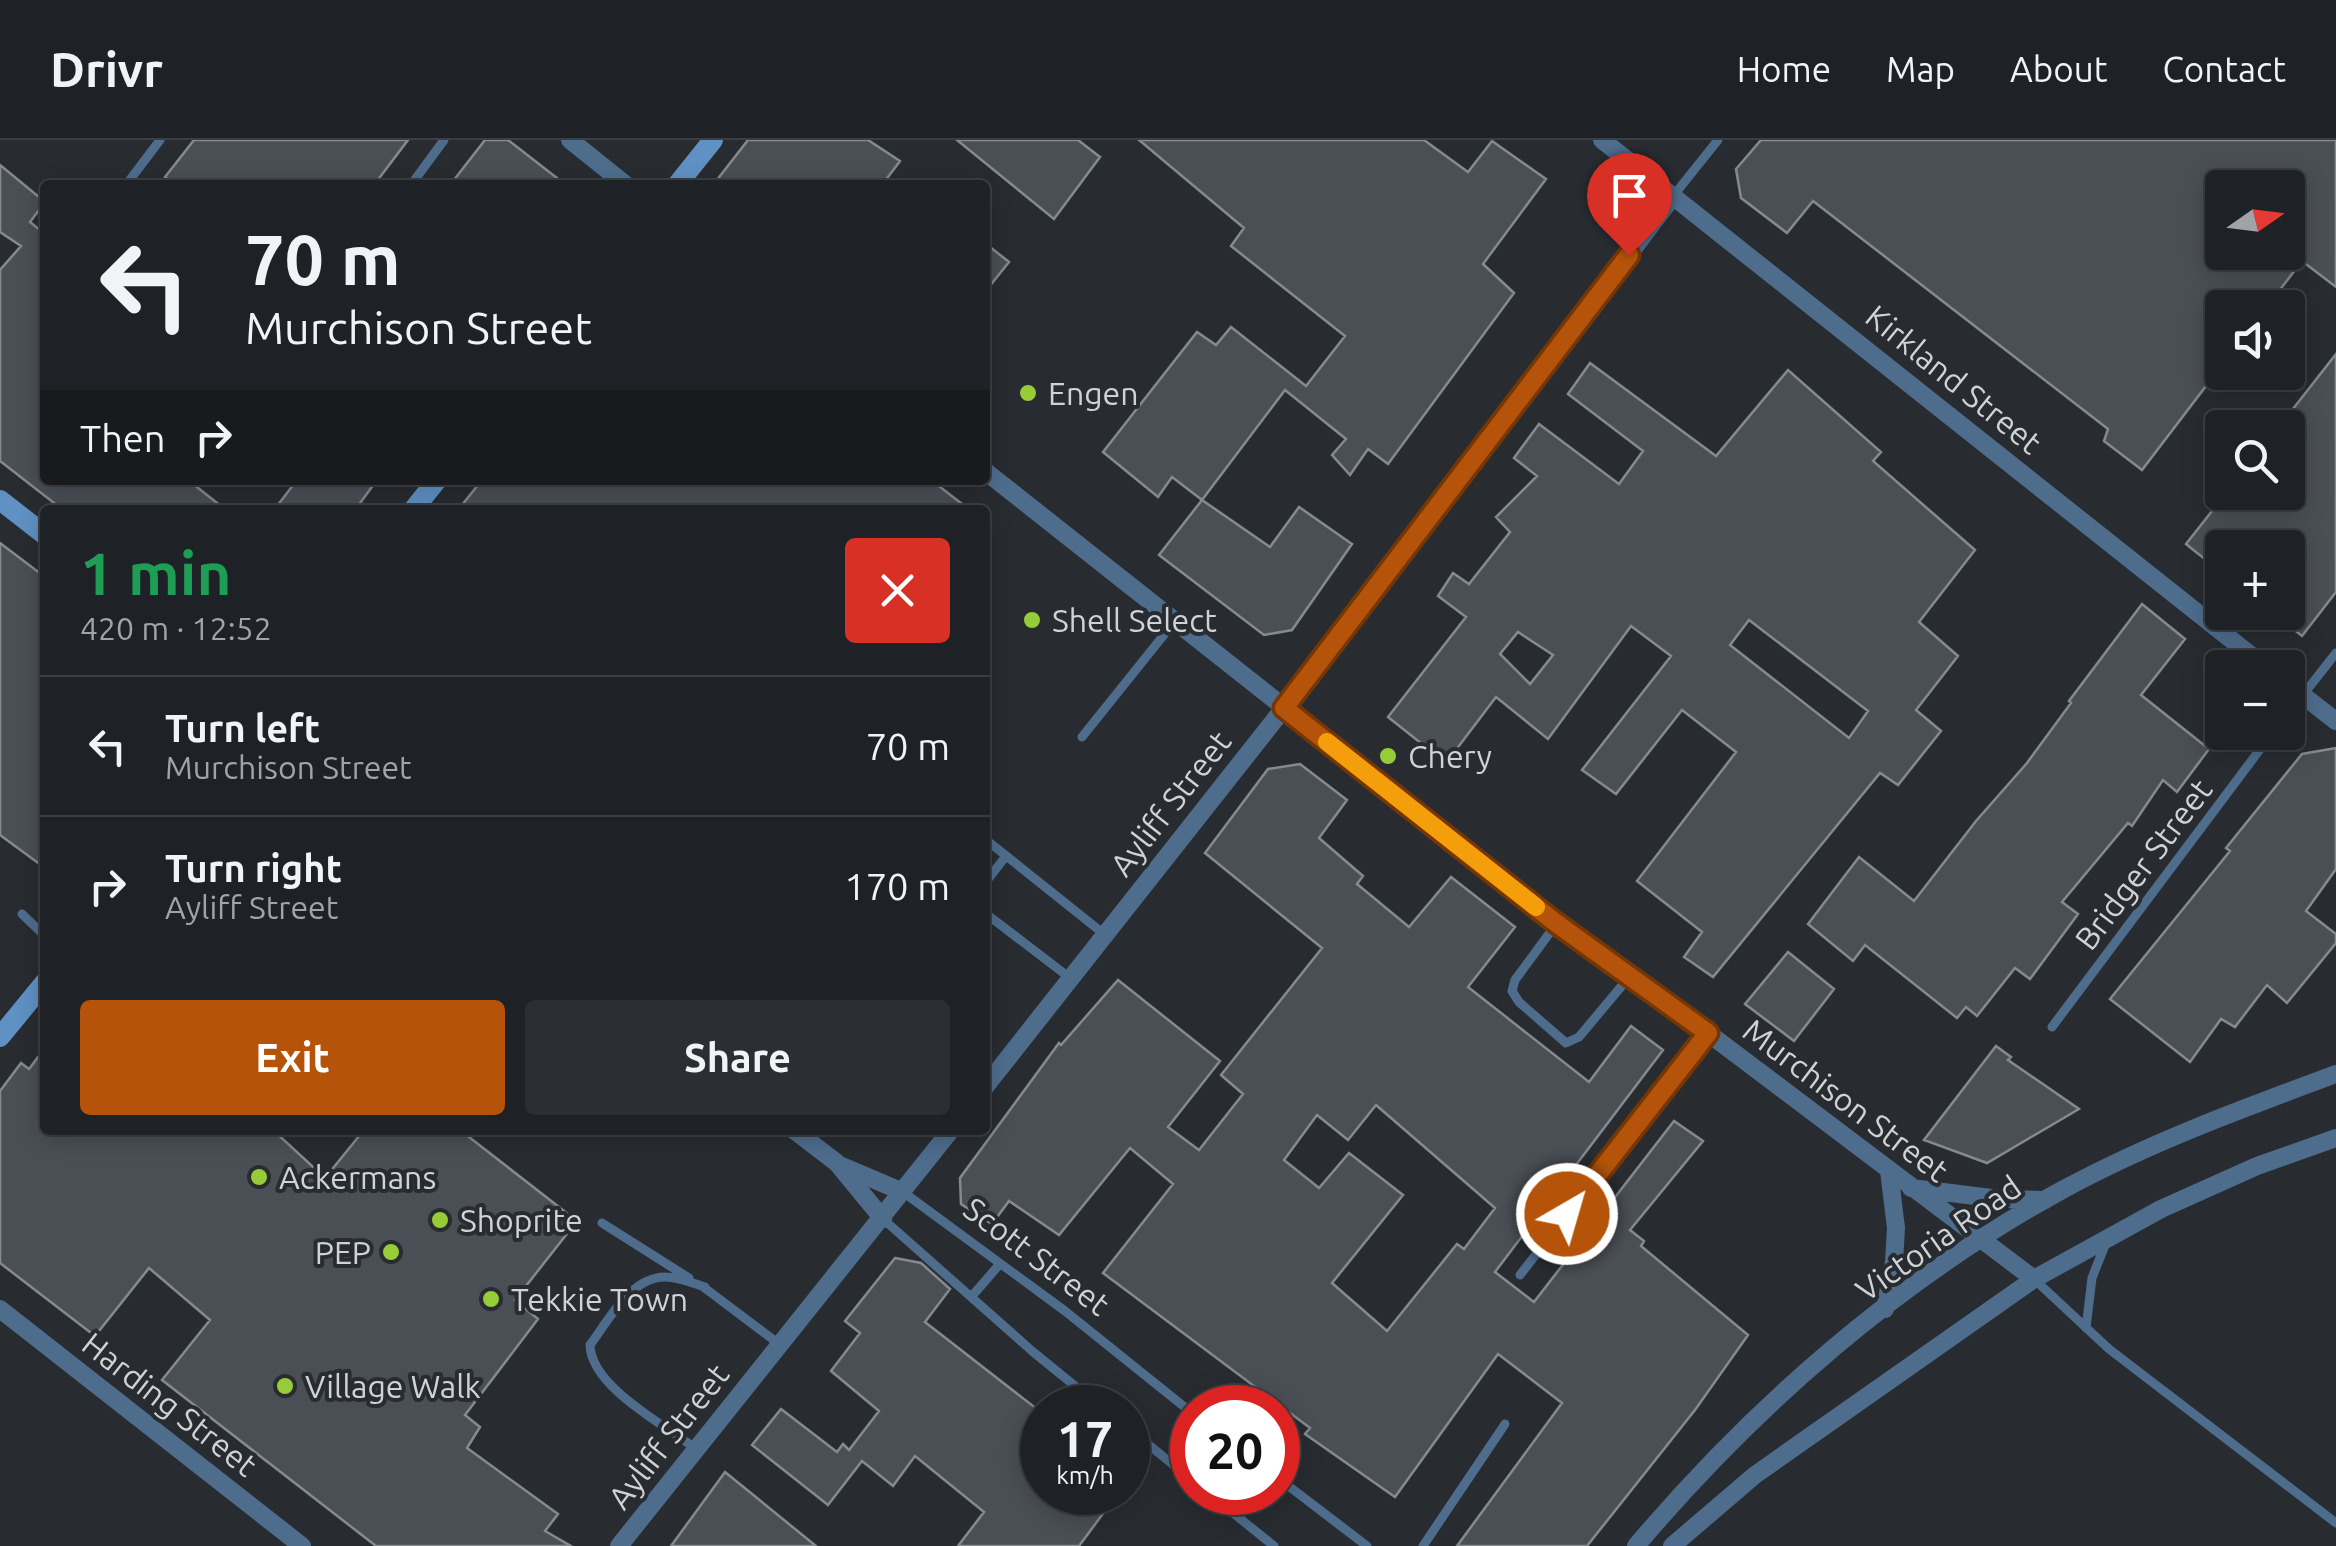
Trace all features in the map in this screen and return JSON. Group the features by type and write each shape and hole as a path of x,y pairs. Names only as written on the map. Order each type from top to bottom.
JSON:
{"street":[{"path":"570,140 620,180"},
{"path":"681,180 713,140"},
{"name":"Kirkland Street","path":"1602,140 2244,650"},
{"name":"Ayliff Street","path":"990,1080 1284,708 1674,195"},
{"name":"Murchison Street","path":"990,474 1556,923 2034,1279"},
{"path":"417,505 434,485"},
{"path":"0,500 40,531"},
{"path":"2305,697 2336,721"},
{"path":"0,1037 40,988"},
{"name":"Victoria Road","path":"1636,1546 1733,1438 1808,1370 1979,1239 2157,1143 2336,1074"},
{"name":"Scott Street","path":"800,1135 837,1164 883,1219"},
{"name":"Ayliff Street","path":"619,1546 947,1135"},
{"path":"1672,1546 1756,1475 2034,1279 2160,1208 2256,1166 2336,1138"},
{"name":"Scott Street","path":"837,1164 902,1192"},
{"path":"1884,1309 1894,1262 1896,1228 1889,1171"},
{"path":"1911,1188 2000,1199 2046,1200"},
{"name":"Harding Street","path":"1,1312 302,1546"}],"lane":[{"path":"130,180 160,140"},
{"path":"416,180 444,140"},
{"path":"1674,195 1718,140"},
{"path":"1082,737 1175,622"},
{"path":"2305,680 2336,653"},
{"name":"Bridger Street","path":"2052,1026 2260,750"},
{"path":"990,843 1104,934"},
{"path":"990,877 1006,856"},
{"path":"22,914 40,931"},
{"path":"990,917 1070,978"},
{"path":"1556,923 1512,990 1518,1002 1566,1042 1579,1037 1630,976"},
{"path":"1520,1275 1708,1033"},
{"name":"Scott Street","path":"902,1192 1065,1312 1170,1396"},
{"name":"Scott Street","path":"883,1219 1075,1385"},
{"path":"602,1223 704,1288 779,1344"},
{"path":"2086,1328 2092,1278 2108,1238"},
{"path":"972,1296 998,1265"},
{"path":"696,1448 607,1383 596,1369 590,1345 630,1292 654,1278 672,1278 704,1288"},
{"name":"Murchison Street","path":"2034,1279 2109,1349 2336,1523"},
{"path":"1423,1546 1505,1424"},
{"path":"1150,1446 1170,1462"},
{"path":"1300,1495 1367,1546"},
{"path":"1236,1515 1274,1546"}],"building":[{"path":"194,140 408,140 378,180 165,177"},
{"path":"485,140 508,140 560,180 454,180"},
{"path":"748,140 868,140 900,161 886,180 717,180"},
{"path":"957,140 1078,140 1100,157 1054,219"},
{"path":"1139,140 1424,140 1468,172 1492,141 1546,179 1483,264 1514,293 1388,464 1368,449 1350,475 1332,455 1346,439 1285,390 1202,500 1172,477 1158,497 1103,452 1197,332 1216,345 1231,327 1306,386 1345,336 1231,246 1244,228"},
{"path":"1761,140 2336,140 2336,287 2305,263 2305,170 2205,170 2205,270 2295,270 2280,290 2205,290 2205,387 2142,470 2104,441 2108,429 1813,201 1787,233 1741,198 1736,169"},
{"path":"0,165 40,198 40,209 30,222 40,230 40,485 194,485 220,505 57,505 0,461 0,270 21,246 0,232"},
{"path":"990,247 1009,262 990,286"},
{"path":"2336,354 2336,592 2302,636 2294,630 2305,630 2305,530 2205,530 2205,559 2186,544 2213,510 2305,510 2305,410 2292,410"},
{"path":"1590,363 1716,456 1788,370 1881,452 1873,461 1975,550 1919,622 1958,656 1916,710 1941,731 1898,785 1880,773 1713,977 1684,957 1702,932 1637,881 1736,752 1682,710 1616,794 1582,770 1671,656 1631,626 1548,739 1496,697 1446,763 1388,717 1466,617 1438,596 1453,573 1469,584 1510,532 1496,517 1537,476 1514,458 1539,424 1619,484 1643,451 1568,394","holes":["1749,620 1868,711 1849,738 1730,645","1518,632 1553,655 1530,684 1500,654"]},
{"path":"293,485 373,485 359,505 278,505"},
{"path":"478,485 938,485 964,505 462,505"},
{"path":"1202,500 1270,547 1299,507 1352,544 1292,630 1264,635 1159,555"},
{"path":"0,543 40,573 40,864 0,835"},
{"path":"2142,604 2185,639 2141,695 2208,750 2177,792 2163,780 2132,826 2128,823 2062,902 2078,914 2030,979 2015,968 1977,1016 1966,1007 1957,1018 1865,945 1853,961 1808,924 1859,857 1914,901 2027,763"},
{"path":"2336,748 2336,869 2306,911 2336,934 2336,943 2287,1003 2267,985 2235,1027 2221,1019 2190,1062 2110,999 2230,851 2226,848 2302,754"},
{"path":"1300,764 1347,800 1319,838 1363,876 1357,884 1409,927 1451,877 1515,927 1468,987 1589,1082 1631,1026 1663,1050 1495,1272 1534,1302 1674,1121 1703,1141 1630,1230 1644,1241 1641,1246 1748,1335 1695,1410 1587,1546 1457,1546 1562,1403 1498,1354 1395,1497 1305,1434 1310,1428 1300,1421 1300,1385 1253,1385 1103,1273 1173,1184 1130,1148 1059,1235 1009,1201 992,1224 961,1204 960,1178 1059,1043 1118,980 1220,1061 1168,1127 1199,1150 1243,1094 1221,1075 1322,948 1205,853 1268,769","holes":["1376,1105 1495,1208 1464,1249 1457,1244 1387,1331 1332,1283 1403,1195 1349,1153 1319,1188 1284,1160 1317,1115 1348,1140"]},
{"path":"1788,952 1834,989 1794,1041 1745,1004"},
{"path":"1996,1046 2011,1057 2008,1060 2079,1109 1987,1163 1924,1140"},
{"path":"40,1055 40,1135 278,1135 325,1178 360,1135 466,1135 577,1221 515,1300 538,1319 465,1415 480,1427 467,1448 558,1514 545,1531 571,1546 376,1546 162,1380 210,1320 149,1268 95,1336 0,1263 0,1091 21,1063 29,1069"},
{"path":"895,1258 921,1263 950,1289 925,1322 1020,1396 1020,1515 1102,1515 1079,1546 958,1546 984,1512 915,1456 893,1486 862,1461 828,1505 752,1445 781,1409 837,1452 843,1444 849,1450 879,1411 831,1371 860,1333 845,1321"},
{"path":"725,1472 816,1546 671,1546"}],"slow traffic":[{"path":"1327,742 1536,907"}],"place":[{"name":"Engen","path":"1028,393"},
{"name":"Shell Select","path":"1032,620"},
{"name":"Chery","path":"1388,756"},
{"name":"Ackermans","path":"259,1177"},
{"name":"Shoprite","path":"440,1220"},
{"name":"PEP","path":"391,1252"},
{"name":"Tekkie Town","path":"491,1299"},
{"name":"Village Walk","path":"285,1386"}],"route":[{"path":"1567,1214 1708,1033 1556,923 1284,708 1629,255"}]}
